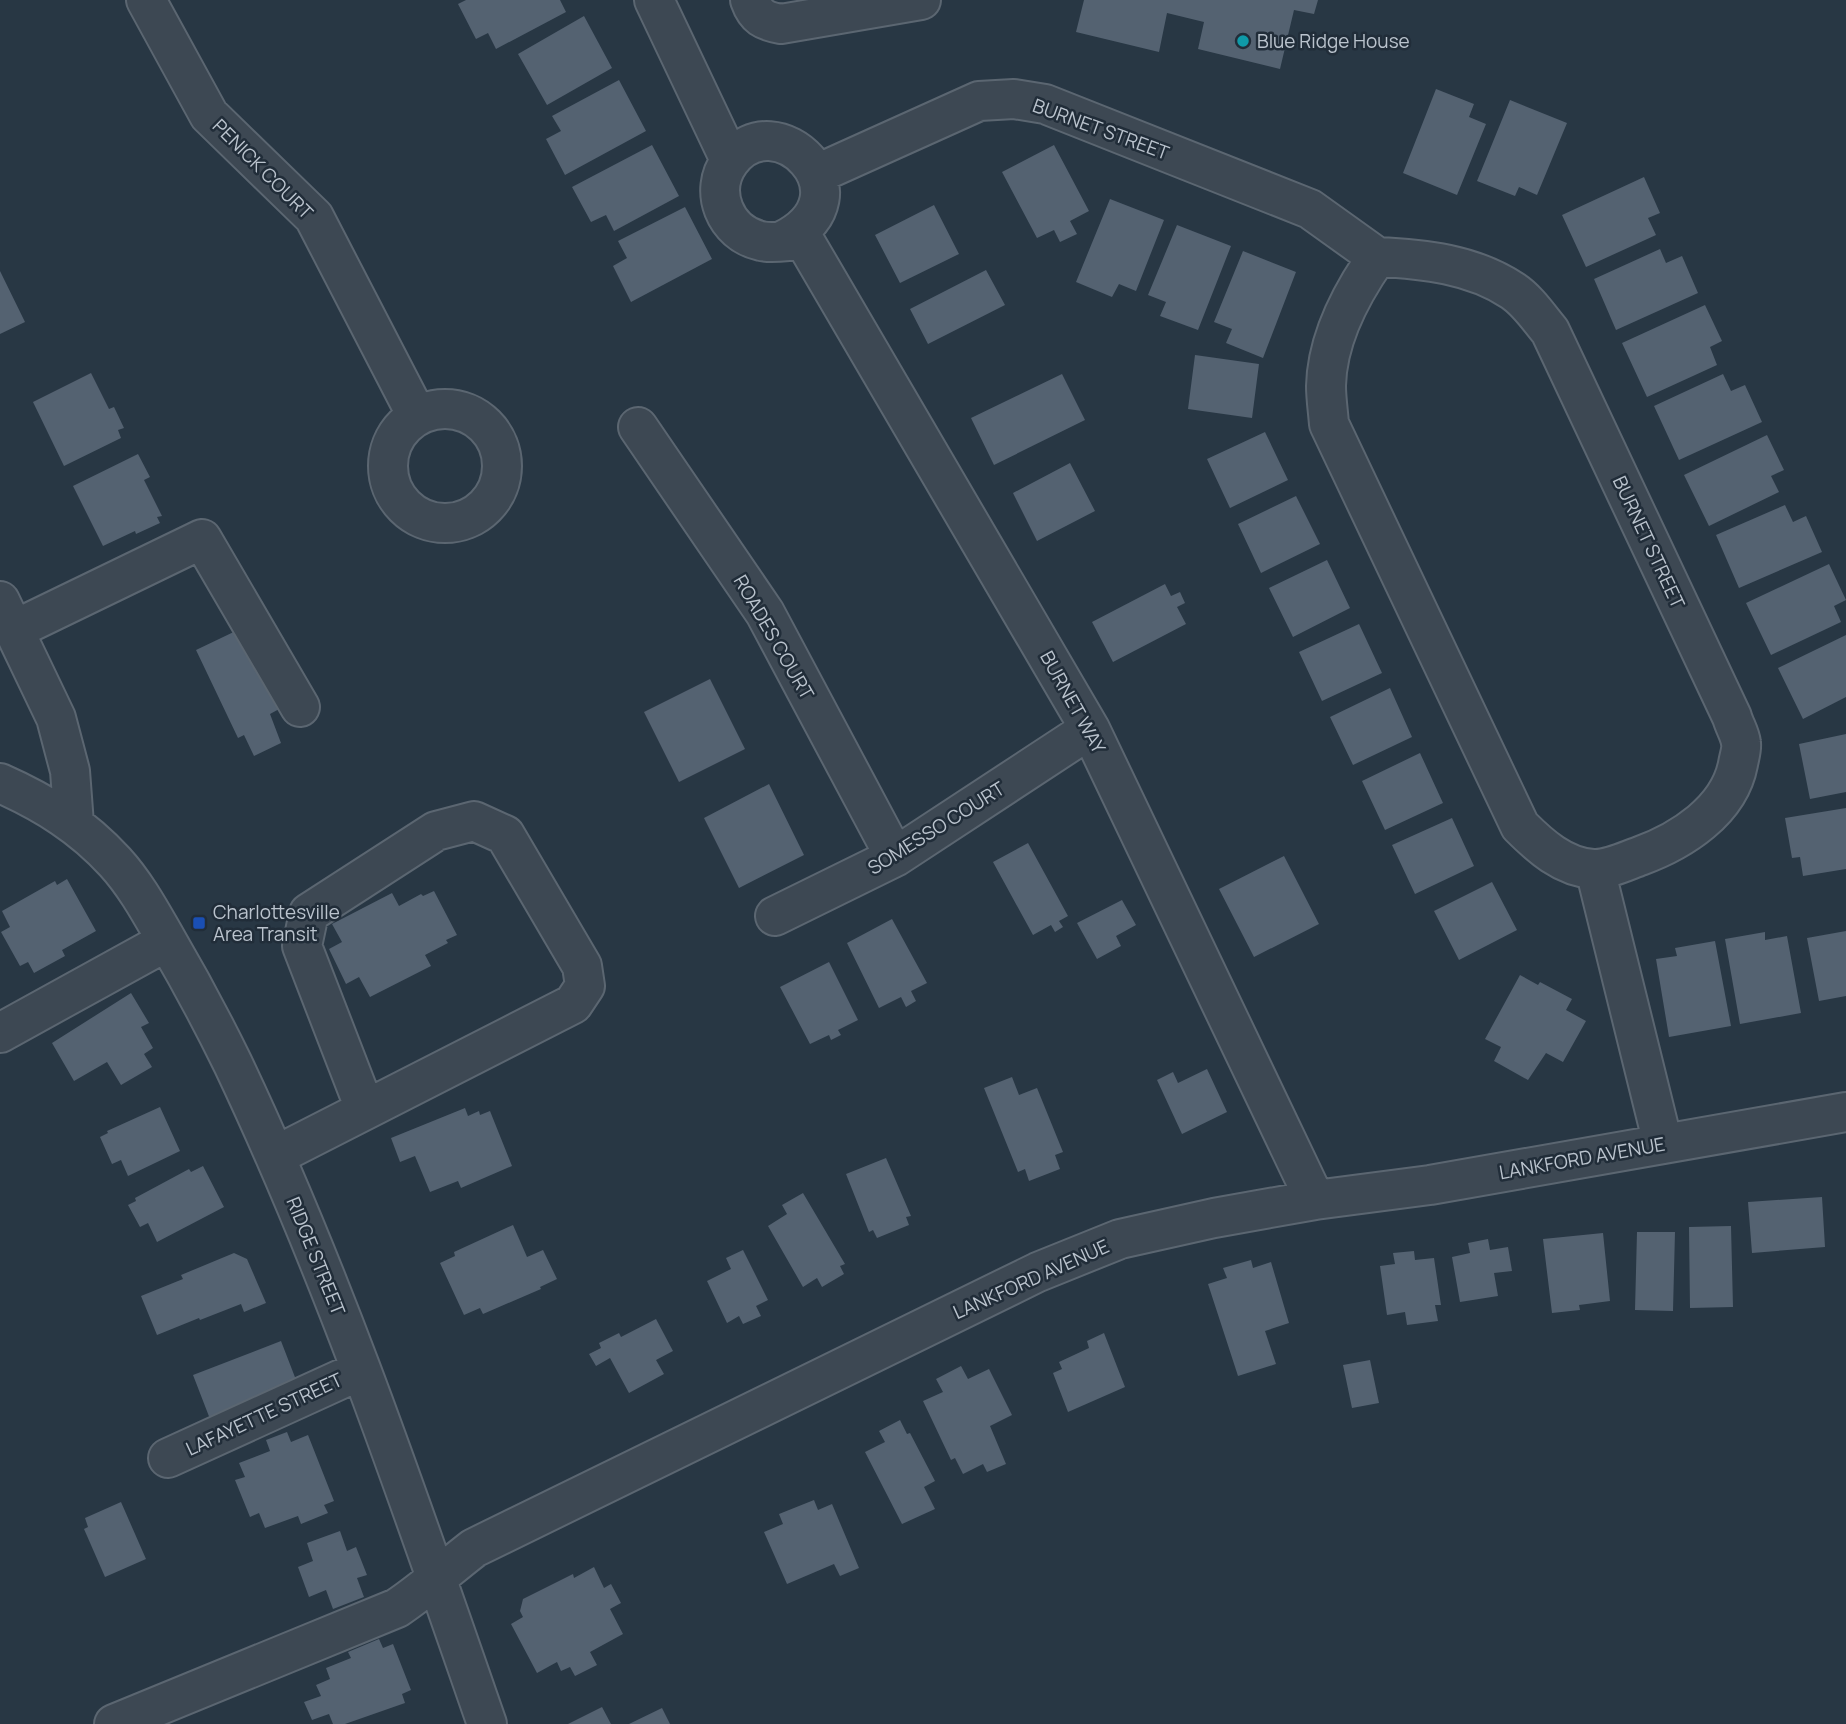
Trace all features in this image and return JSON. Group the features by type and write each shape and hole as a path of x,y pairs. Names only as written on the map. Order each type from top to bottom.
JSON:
{"street":[{"name":"PENICK COURT","path":"146,0 208,115 314,217 416,414"},
{"path":"654,0 730,160"},
{"path":"750,0 758,17 766,22 781,24 920,0"},
{"name":"BURNET STREET","path":"817,174 979,101 1014,99 1045,104 1310,209 1377,257 1418,258 1449,265 1482,276 1514,292 1550,331 1732,717 1741,744 1732,781 1717,807 1664,847 1595,869"},
{"path":"761,142 778,142 794,148 808,159 817,174 820,195 814,214 802,231 784,240 762,242 743,234 728,220 720,201 721,179 730,160 744,149 761,142"},
{"name":"BURNET WAY","path":"784,240 804,240 1090,729 1315,1200"},
{"path":"1377,257 1355,289 1331,351 1326,385 1329,424 1520,826 1540,847 1559,859 1595,869 1663,1144"},
{"name":"ROADES COURT","path":"638,426 765,613 895,857"},
{"path":"74,824 70,771 56,718 7,616 202,539 300,707"},
{"name":"SOMESSO COURT","path":"775,916 895,857 1090,729"},
{"name":"RIDGE STREET","path":"0,782 41,801 74,824 116,863 142,896 202,1001 275,1156 332,1292 487,1724"},
{"path":"275,1156 573,1004 585,986 582,966 505,835 474,821 436,831 309,912 302,946 365,1110"},
{"path":"0,1033 167,941"},
{"name":"LANKFORD AVENUE","path":"114,1724 397,1608 474,1548 1038,1272 1120,1239 1214,1218 1315,1200 1430,1185 1846,1112"},
{"name":"LAFAYETTE STREET","path":"168,1458 360,1370"}],"building":[{"path":"466,0 560,0 566,12 496,49 488,33 476,39 458,4"},
{"name":"Blue Ridge House","path":"1084,0 1318,0 1314,14 1294,10 1280,69 1198,49 1204,22 1167,13 1159,52 1076,32"},
{"path":"584,16 612,68 547,105 518,54"},
{"path":"619,80 646,131 565,175 546,139 561,131 552,116"},
{"path":"1436,89 1474,104 1469,117 1486,124 1457,195 1403,173"},
{"path":"1510,100 1567,123 1537,195 1519,187 1515,196 1477,181"},
{"path":"652,145 679,196 614,231 606,215 591,222 572,187"},
{"path":"1054,145 1089,211 1070,221 1077,234 1060,242 1054,230 1037,238 1002,172"},
{"path":"1644,177 1660,213 1648,218 1656,235 1586,267 1562,215"},
{"path":"1110,199 1164,220 1136,291 1119,284 1112,297 1076,282"},
{"path":"934,205 959,254 900,283 875,235"},
{"path":"685,207 712,259 631,302 613,266 627,258 618,241"},
{"path":"1177,225 1231,246 1198,330 1160,316 1166,302 1148,295"},
{"path":"1660,249 1666,263 1682,256 1698,293 1616,330 1594,279"},
{"path":"1243,251 1296,272 1263,358 1226,343 1232,329 1214,322"},
{"path":"986,270 1005,305 928,344 910,309"},
{"path":"0,271 25,322 0,334"},
{"path":"1705,305 1722,341 1710,347 1717,365 1647,397 1622,343"},
{"path":"1195,355 1259,364 1252,418 1188,409"},
{"path":"91,373 109,409 114,407 124,428 118,430 121,438 64,466 33,402"},
{"path":"1062,374 1085,420 994,465 971,418"},
{"path":"1723,374 1731,391 1745,385 1762,422 1679,460 1654,406"},
{"path":"1265,432 1288,480 1230,508 1207,459"},
{"path":"1767,435 1784,470 1771,476 1779,492 1709,526 1684,475"},
{"path":"138,454 150,477 144,480 162,516 157,517 160,523 103,546 73,486"},
{"path":"1070,463 1095,511 1037,541 1013,493"},
{"path":"1296,496 1320,544 1261,573 1238,524"},
{"path":"1785,505 1793,522 1806,516 1822,552 1739,588 1716,535"},
{"path":"1327,560 1350,608 1293,637 1269,588"},
{"path":"1829,564 1846,600 1834,606 1841,622 1771,655 1746,603"},
{"path":"1165,584 1171,596 1180,592 1185,603 1177,607 1186,624 1113,662 1092,622"},
{"path":"1359,624 1382,673 1322,701 1299,652"},
{"path":"242,628 281,708 270,714 281,743 254,756 244,735 238,738 196,650"},
{"path":"1846,635 1846,697 1803,719 1778,668"},
{"path":"710,679 745,749 679,782 644,712"},
{"path":"1390,688 1412,737 1353,765 1330,717"},
{"path":"1846,734 1846,792 1810,799 1799,744"},
{"path":"1420,753 1443,803 1385,830 1362,781"},
{"path":"769,784 804,855 739,888 704,818"},
{"path":"1846,808 1846,869 1803,876 1800,857 1792,858 1785,818"},
{"path":"1452,818 1474,866 1415,894 1392,845"},
{"path":"1028,843 1068,916 1059,921 1063,927 1055,932 1051,925 1033,935 993,862"},
{"path":"1284,856 1319,924 1254,957 1219,889"},
{"path":"67,879 96,931 62,950 65,956 34,973 28,962 20,966 1,932 10,927 2,911 55,881 57,885"},
{"path":"1492,882 1517,930 1459,960 1434,911"},
{"path":"434,891 457,935 425,955 431,966 370,997 359,977 346,984 329,949 342,942 332,924 392,893 399,906 421,894 423,896"},
{"path":"1122,900 1136,925 1116,936 1121,946 1097,959 1077,923"},
{"path":"892,919 927,983 911,991 916,1001 906,1007 901,997 879,1008 847,943"},
{"path":"1846,931 1846,996 1819,1001 1807,938"},
{"path":"1765,932 1765,940 1787,936 1801,1013 1740,1024 1725,939"},
{"path":"1715,941 1731,1026 1669,1037 1656,959 1677,956 1675,948"},
{"path":"829,962 858,1020 838,1030 841,1035 831,1040 829,1035 810,1044 780,987"},
{"path":"1520,975 1572,999 1566,1010 1586,1021 1563,1062 1546,1053 1528,1080 1494,1061 1501,1047 1485,1039"},
{"path":"131,993 149,1023 141,1027 153,1048 144,1054 152,1067 121,1085 107,1062 74,1081 52,1043"},
{"path":"1207,1069 1227,1112 1182,1134 1157,1080 1173,1072 1178,1083"},
{"path":"1012,1077 1019,1095 1037,1088 1063,1152 1055,1155 1060,1169 1029,1181 1025,1169 1018,1172 984,1088"},
{"path":"160,1107 180,1151 128,1176 121,1160 112,1164 100,1137 108,1133 107,1131"},
{"path":"465,1108 468,1116 479,1111 480,1115 490,1111 512,1166 461,1188 458,1181 430,1192 415,1156 400,1162 391,1138"},
{"path":"886,1158 911,1216 906,1217 909,1225 877,1238 873,1230 869,1232 846,1174"},
{"path":"203,1166 224,1207 157,1242 148,1223 140,1227 128,1205 136,1201 135,1198 189,1169 191,1172"},
{"path":"803,1193 845,1264 840,1266 844,1274 822,1287 817,1278 803,1287 768,1226 787,1214 782,1205"},
{"path":"1822,1197 1825,1247 1752,1253 1748,1202"},
{"path":"513,1225 527,1257 543,1250 557,1279 540,1287 541,1289 483,1314 480,1308 464,1315 440,1263 455,1256 454,1252"},
{"path":"1731,1226 1733,1307 1690,1308 1689,1227"},
{"path":"1637,1232 1675,1232 1673,1311 1635,1310"},
{"path":"1603,1233 1610,1301 1579,1305 1580,1310 1552,1313 1543,1239"},
{"path":"1488,1239 1490,1250 1508,1247 1512,1271 1494,1273 1498,1296 1460,1302 1452,1257 1470,1253 1468,1243"},
{"path":"743,1250 768,1300 756,1306 761,1316 743,1324 739,1316 727,1323 707,1281 731,1269 726,1258"},
{"path":"1414,1251 1415,1260 1434,1258 1441,1305 1435,1305 1438,1321 1407,1325 1405,1312 1387,1315 1380,1266 1395,1264 1393,1253"},
{"path":"234,1253 247,1259 266,1303 244,1312 241,1304 157,1335 141,1296 183,1279 181,1275"},
{"path":"1251,1260 1253,1268 1271,1262 1289,1323 1265,1331 1276,1364 1238,1376 1208,1284 1227,1278 1223,1268"},
{"path":"656,1319 673,1351 656,1360 664,1374 629,1393 610,1358 596,1366 589,1354 601,1348 599,1343 619,1333 621,1337"},
{"path":"1104,1333 1125,1387 1068,1412 1053,1373 1062,1369 1059,1362 1089,1348 1087,1341"},
{"path":"281,1341 298,1385 210,1419 193,1375"},
{"path":"1370,1360 1379,1403 1352,1408 1343,1365"},
{"path":"961,1366 968,1379 989,1369 1012,1415 990,1426 1006,1464 987,1472 983,1464 963,1474 955,1458 951,1460 923,1401 943,1392 936,1379"},
{"path":"900,1420 907,1434 910,1433 935,1481 924,1487 935,1509 902,1524 865,1452 885,1442 879,1431"},
{"path":"287,1432 291,1442 308,1435 334,1501 324,1505 328,1513 301,1524 298,1516 265,1528 259,1513 250,1517 235,1480 245,1477 239,1463 270,1451 266,1440"},
{"path":"814,1500 818,1510 832,1504 859,1568 840,1576 834,1564 787,1584 764,1532 783,1524 779,1514"},
{"path":"121,1502 146,1559 105,1577 84,1529 88,1527 85,1518"},
{"path":"340,1531 347,1551 356,1547 367,1575 357,1578 364,1597 333,1609 326,1590 309,1597 298,1567 313,1561 307,1543"},
{"path":"594,1567 604,1588 611,1584 621,1603 610,1609 623,1634 590,1652 597,1665 575,1676 570,1667 561,1671 557,1662 537,1673 511,1624 523,1617 520,1611 523,1599 573,1574 574,1578"},
{"path":"379,1639 383,1648 393,1644 411,1690 402,1694 405,1703 345,1724 333,1724 329,1714 312,1720 304,1702 321,1696 316,1685 330,1679 326,1668 351,1658 348,1652"},
{"path":"602,1707 611,1724 568,1724"},
{"path":"662,1708 670,1724 629,1724"}],"place":[{"name":"Blue Ridge House","path":"1243,41"},
{"name":"Charlottesville Area Transit","path":"199,923"}]}
